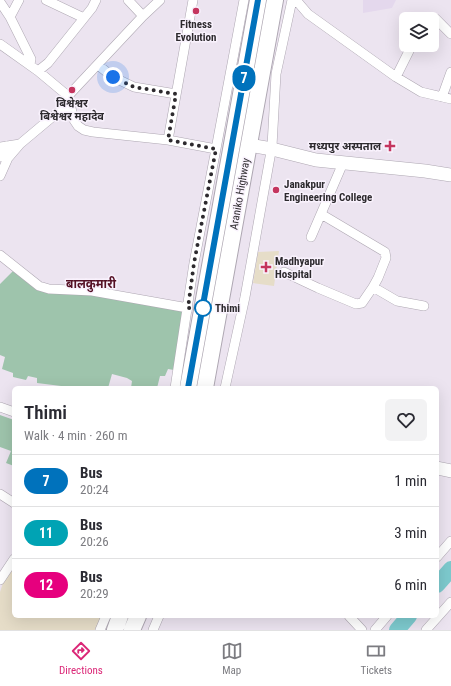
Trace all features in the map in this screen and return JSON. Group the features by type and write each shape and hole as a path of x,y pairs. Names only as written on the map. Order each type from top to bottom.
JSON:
{"highway":[{"name":"Araniko Highway","path":"188,386 258,0"},
{"name":"Araniko Highway","path":"205,386 275,0"},
{"path":"115,630 119,618"},
{"path":"132,630 137,618"}],"street":[{"path":"10,17 19,0"},
{"path":"46,0 84,18"},
{"path":"38,71 48,63 92,8 96,0"},
{"path":"128,0 143,16"},
{"path":"68,96 143,16 160,0"},
{"path":"168,140 193,0"},
{"path":"175,386 194,263 244,0"},
{"path":"225,386 245,298 272,149 276,74 292,0"},
{"path":"296,0 308,14 396,77 421,92 446,98 451,72"},
{"path":"0,2 10,17 31,59 30,64"},
{"path":"439,22 451,34"},
{"path":"0,44 30,64 68,96 74,120 78,126 84,130 168,140 216,149"},
{"path":"396,77 408,52"},
{"path":"98,65 113,77 134,87 176,94"},
{"path":"0,176 8,158 20,144 57,113 71,106"},
{"path":"0,157 3,146 20,144"},
{"path":"249,145 316,160 451,175"},
{"path":"311,237 343,163"},
{"path":"284,272 356,304 362,302 373,287 386,258 385,252 321,214"},
{"path":"0,255 39,286 49,289 92,291 188,308"},
{"path":"373,287 397,301 424,306"},
{"path":"0,407 12,411"},
{"path":"439,468 451,471"},
{"path":"0,494 12,502"},
{"path":"439,555 451,541"},
{"path":"0,580 12,561"},
{"path":"439,615 451,602"},
{"path":"100,630 105,618"},
{"path":"153,630 158,618"},
{"path":"350,618 362,630"},
{"path":"376,630 385,618"},
{"path":"426,630 437,618"}],"shaded area":[{"path":"363,0 396,0 392,8 363,13"},
{"name":"Madhyapur Hospital","path":"279,251 274,286 253,283 258,252"},
{"path":"12,571 12,618 102,618 98,630 0,630 0,592 3,583"}],"green space":[{"path":"265,0 268,0 229,226 197,386 194,386 226,226"},
{"path":"15,269 38,289 91,294 184,309 174,370 168,369 165,376 160,376 158,386 131,386 132,381 112,374 109,386 61,386 37,383 37,378 28,376 26,380 13,377 13,373 2,369 5,357 0,355 0,284"},
{"path":"0,415 12,419 12,465 6,463 11,451 0,447"}],"waterway":[{"path":"439,583 451,569"},
{"path":"397,630 407,618"}],"bus line":[{"name":"7","path":"188,386 258,0"}],"place":[{"name":"Fitness Evolution","path":"196,11"},
{"name":"बिश्वेश्वर बिश्वेश्वर महादेव","path":"72,90"},
{"name":"मध्यपुर अस्पताल","path":"390,146"},
{"name":"Janakpur Engineering College","path":"276,190"},
{"name":"Madhyapur Hospital","path":"266,267"},
{"name":"Thimi","path":"203,308"}],"district":[{"name":"बालकुमारी","path":"91,284"}],"route":[{"path":"113,77 134,87 176,94 168,140 216,149 194,263 188,308 203,308"}]}
